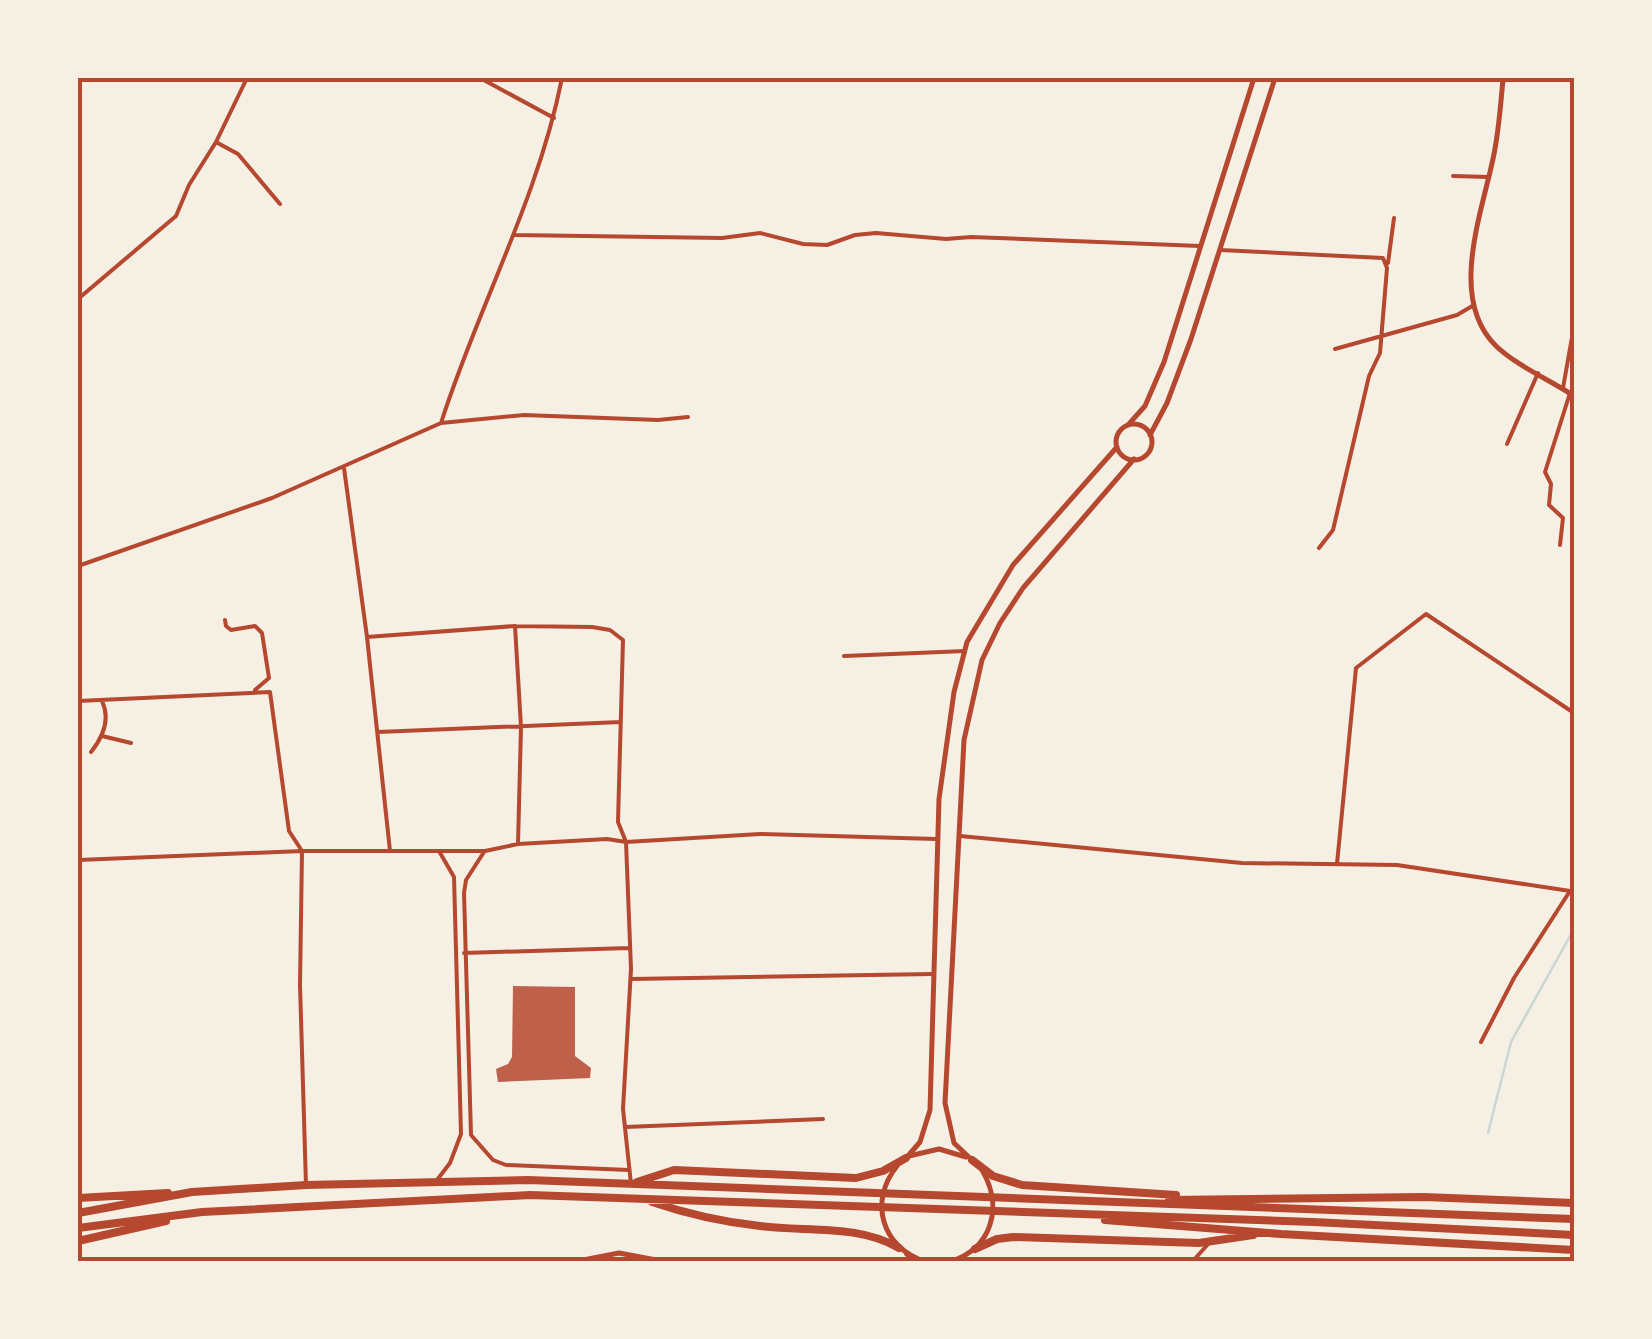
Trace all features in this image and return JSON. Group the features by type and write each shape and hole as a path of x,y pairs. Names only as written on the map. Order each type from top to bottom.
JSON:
{"highway":[{"path":"631,1184 674,1170 856,1178 883,1171 906,1158"},
{"path":"972,1160 992,1176 1022,1185 1226,1198"},
{"path":"78,1198 528,1180 1574,1218"},
{"path":"78,1213 192,1192"},
{"path":"78,1228 202,1212 530,1195 1574,1235"},
{"path":"1088,1202 1424,1197 1574,1202"},
{"path":"643,1199 690,1215 742,1224 876,1236 899,1248"},
{"path":"78,1241 202,1212"},
{"path":"1006,1212 1268,1233 1574,1250"},
{"path":"975,1249 1012,1237 1210,1241 1268,1233"}],"street":[{"path":"78,299 176,216 247,78"},
{"path":"480,78 554,118"},
{"path":"441,423 515,235 554,118 562,78"},
{"path":"913,1262 883,1223 882,1194 887,1180 920,1142 930,1110 936,839 947,742 965,651 982,614 1013,565 1117,447 1119,431 1144,406 1164,362 1254,78"},
{"path":"963,1262 991,1225 994,1196 990,1183 954,1143 945,1103 964,740 982,660 1023,588 1134,459 1148,452 1150,435 1186,355 1275,78"},
{"path":"1513,78 1503,79 1471,272 1474,305 1496,346 1569,392"},
{"path":"216,142 238,154 280,204"},
{"path":"1454,176 1489,177"},
{"path":"1319,548 1332,530 1370,376 1380,353 1394,218"},
{"path":"515,235 722,238 760,233 803,244 828,245 855,235 876,233 946,239 1200,246"},
{"path":"1220,250 1383,258 1387,268"},
{"path":"1336,349 1457,316 1474,305"},
{"path":"1560,545 1563,518 1548,506 1551,484 1545,472 1569,392 1574,326"},
{"path":"1507,444 1538,373"},
{"path":"78,566 241,510 441,423 524,415 658,420 688,416"},
{"path":"1128,425 1138,424 1150,435"},
{"path":"1117,447 1123,456 1134,459"},
{"path":"344,468 368,637 390,851"},
{"path":"1337,864 1356,668 1426,614 1574,713"},
{"path":"225,620 232,630 255,626 262,634 269,678 251,692"},
{"path":"368,637 514,626 592,627 610,630 623,640 618,822 626,842 631,978 625,1127 631,1184"},
{"path":"514,626 522,726 518,844"},
{"path":"844,656 965,651"},
{"path":"78,701 270,692 289,832 302,850 300,985 306,1186"},
{"path":"90,752 102,736 107,710 102,701"},
{"path":"378,732 622,722"},
{"path":"102,736 132,744"},
{"path":"78,860 302,850 485,850 518,844 760,834 936,839"},
{"path":"960,836 1242,863 1397,865 1572,890 1514,978 1481,1042"},
{"path":"436,1182 450,1163 460,1134 454,877 439,850"},
{"path":"485,850 466,880 464,953 471,1135 493,1160 506,1165 630,1170"},
{"path":"464,953 629,948"},
{"path":"631,978 933,974"},
{"path":"625,1127 823,1119"},
{"path":"906,1158 939,1149 972,1160"},
{"path":"1192,1262 1210,1241"},
{"path":"899,1248 926,1262"},
{"path":"948,1262 975,1249"},
{"path":"619,1253 622,1262"},
{"path":"573,1262 619,1253 667,1262"}],"building":[{"path":"513,986 575,987 575,1056 591,1068 590,1078 498,1082 496,1069 508,1064 512,1057"}],"waterway":[{"path":"1488,1133 1511,1042 1574,929"}]}
